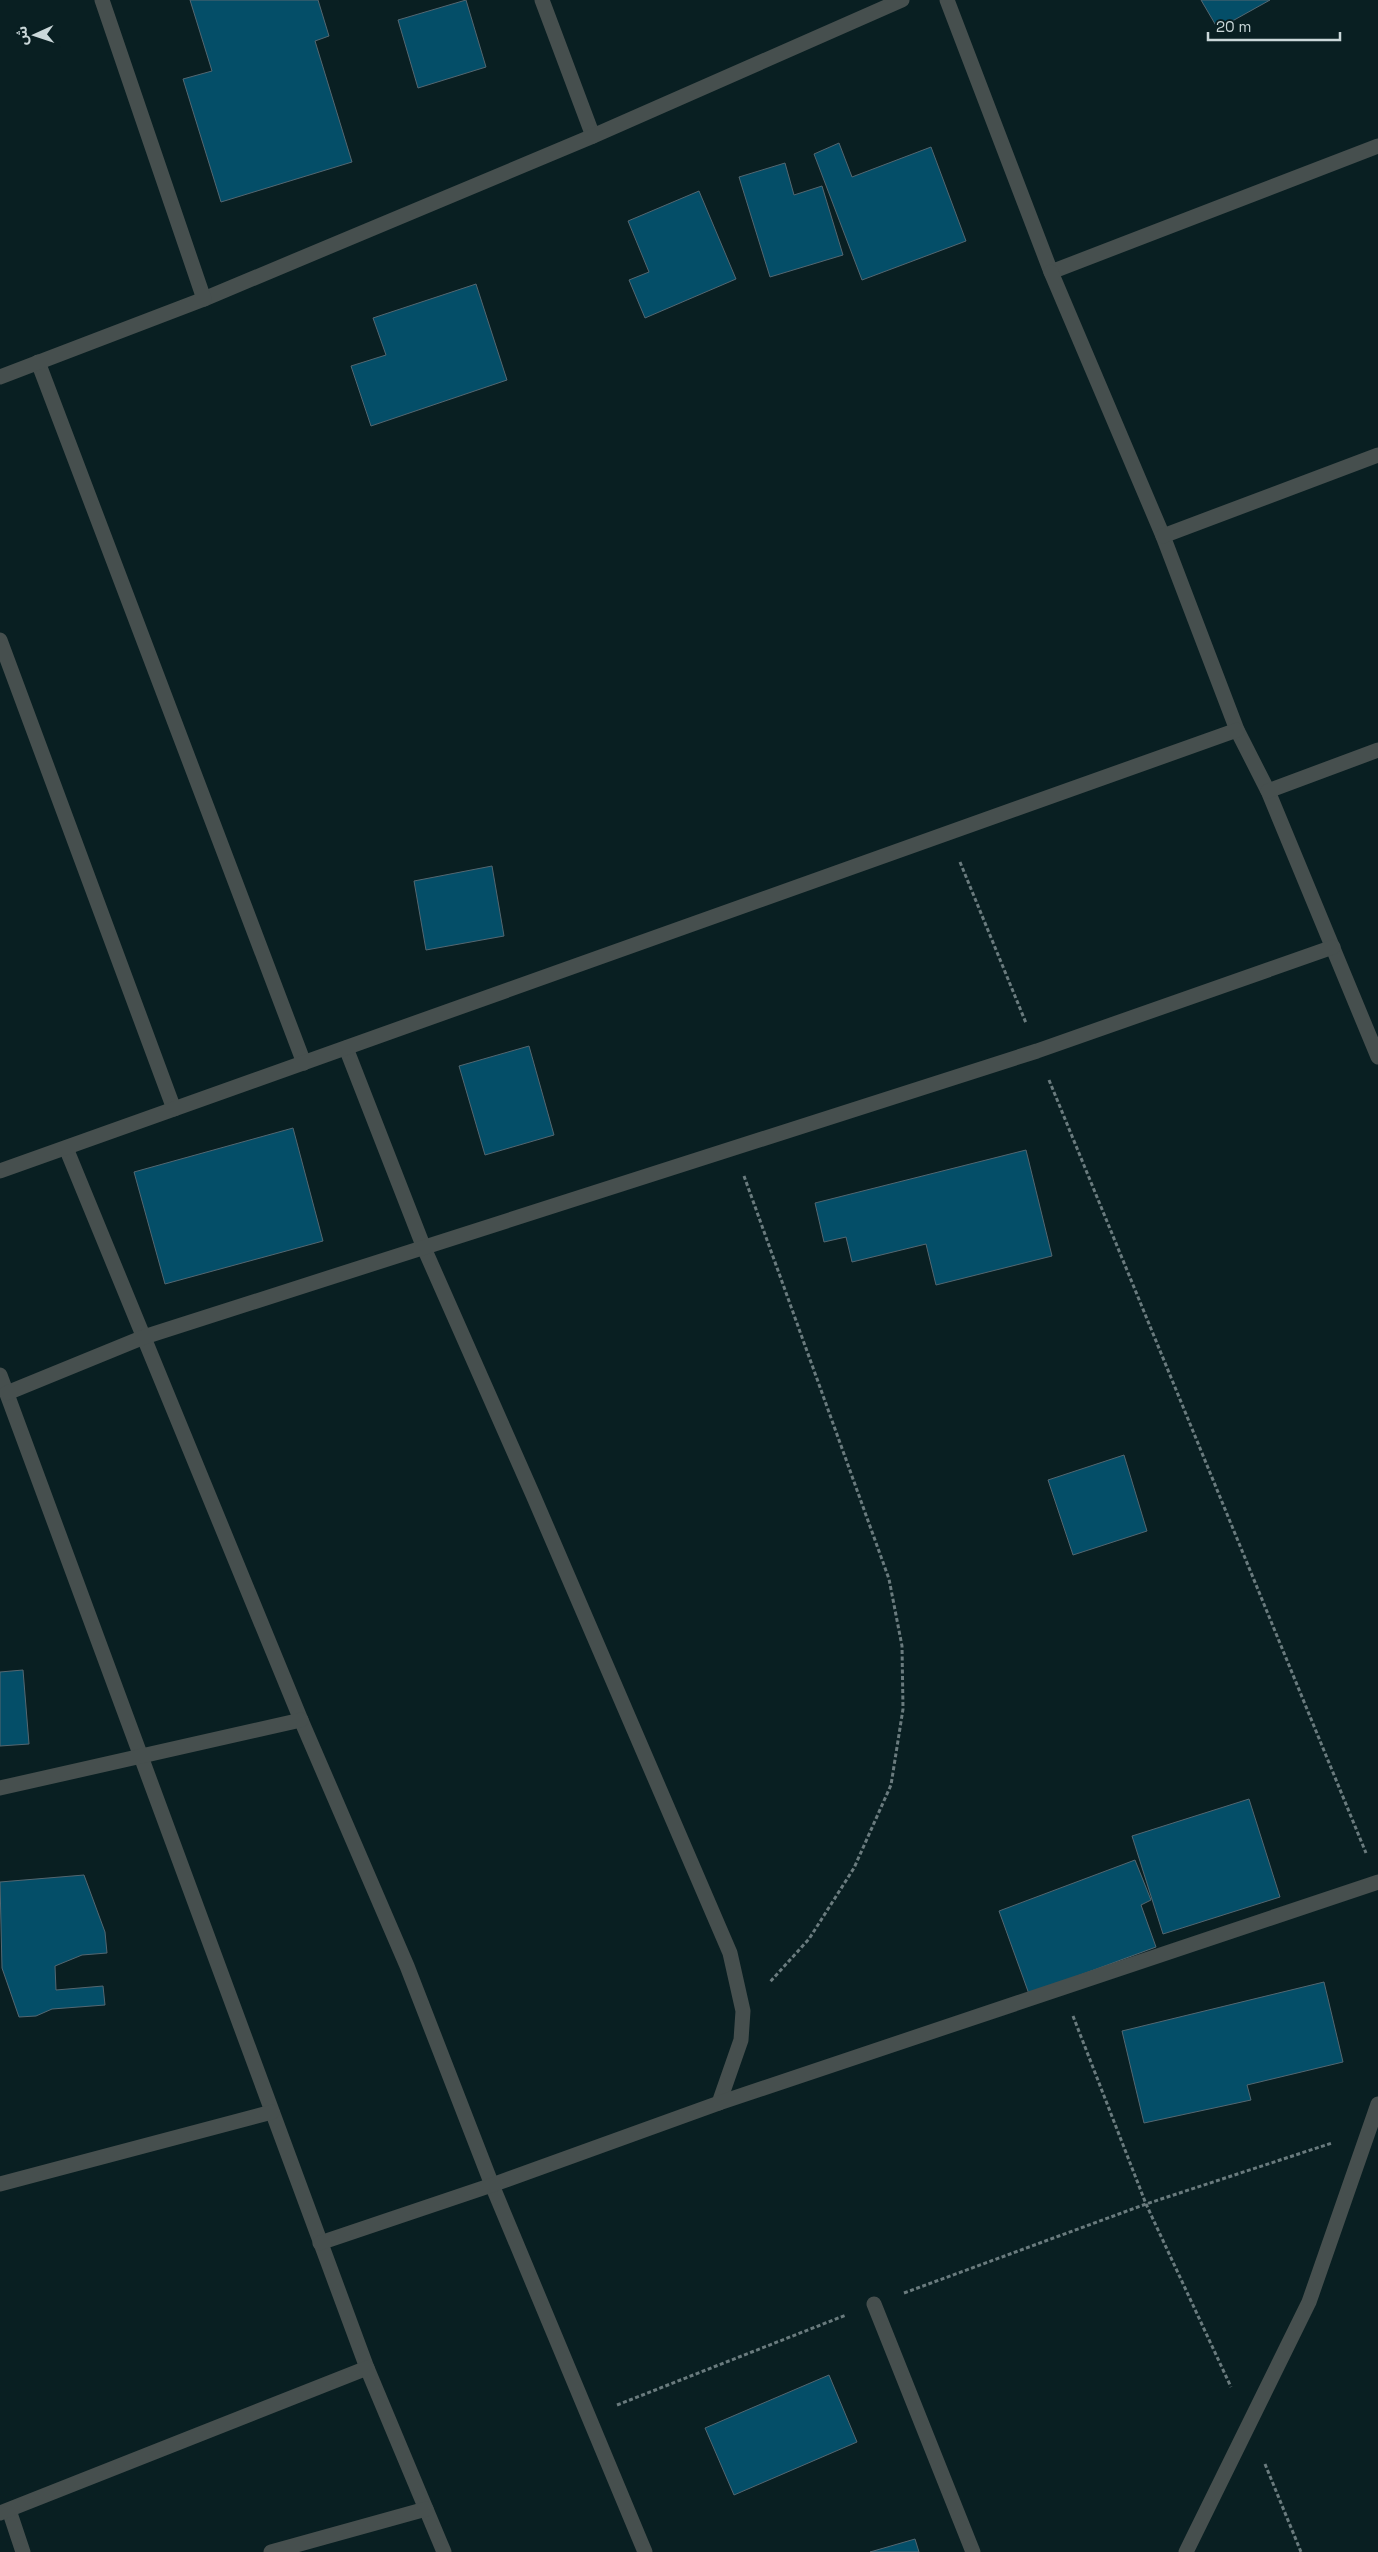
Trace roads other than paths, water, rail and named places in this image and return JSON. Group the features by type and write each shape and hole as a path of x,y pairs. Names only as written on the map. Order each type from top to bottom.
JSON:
{"street":[{"path":"102,0 204,299"},
{"path":"542,0 593,136"},
{"path":"0,377 204,299 593,136 902,0"},
{"path":"947,0 1051,272 1163,536 1237,730 1268,791 1378,1057"},
{"path":"1051,272 1378,146"},
{"path":"38,362 304,1063"},
{"path":"1163,536 1378,455"},
{"path":"0,640 174,1109"},
{"path":"0,1171 1237,730"},
{"path":"1268,791 1378,750"},
{"path":"6,1393 144,1337 1037,1051 1332,947"},
{"path":"346,1048 424,1248 730,1953 743,2011 741,2040 719,2103"},
{"path":"66,1148 301,1720 407,1966 492,2185 645,2552"},
{"path":"0,1376 367,2368 444,2552"},
{"path":"0,1788 301,1720"},
{"path":"320,2242 492,2185 719,2103 1063,1990 1378,1882"},
{"path":"1186,2552 1309,2302 1378,2104"},
{"path":"0,2184 272,2112"},
{"path":"874,2304 973,2552"},
{"path":"23,2552 4,2511 367,2368"},
{"path":"271,2552 426,2509"}]}
